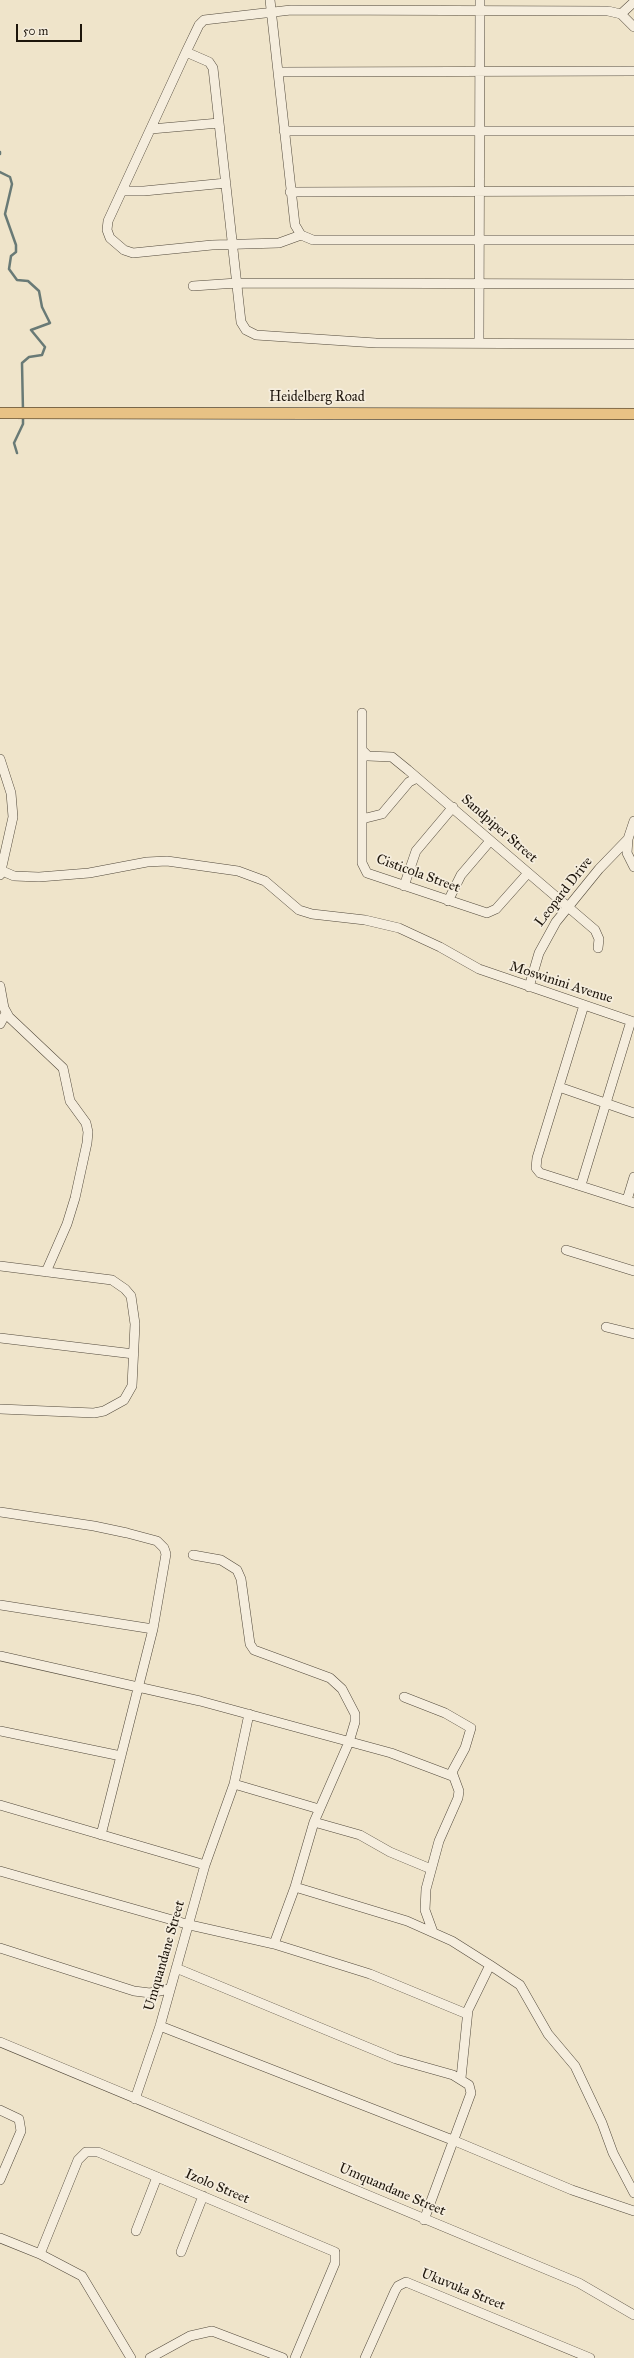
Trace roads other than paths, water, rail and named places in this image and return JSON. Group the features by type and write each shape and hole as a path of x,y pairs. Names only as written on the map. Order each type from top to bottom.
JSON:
{"main road":[{"name":"Heidelberg Road","path":"5,413 634,414"}],"street":[{"path":"270,0 294,225 301,235 313,240 634,240"},
{"path":"480,0 480,343"},
{"path":"621,14 634,2"},
{"path":"301,235 279,243 232,244 133,253 124,250 110,238 107,230 108,221 186,52 199,25 204,20 272,12 480,10 608,11 621,14 634,27"},
{"path":"186,52 209,62 213,68 241,322 246,330 256,335 376,343 634,344"},
{"path":"278,72 480,70 634,71"},
{"path":"151,129 219,123"},
{"path":"284,131 634,131"},
{"path":"122,191 144,192 226,183"},
{"path":"290,192 634,191"},
{"path":"193,286 237,283 634,284"},
{"name":"Cisticola Street","path":"362,713 362,863 364,869 372,876 481,912 492,912 500,906 528,873"},
{"name":"Sandpiper Street","path":"363,751 368,756 392,757 453,807 490,841 595,930 599,939 598,948"},
{"path":"0,758 11,793 13,818 1,872"},
{"path":"362,819 382,814 409,782 418,778"},
{"path":"404,886 416,850 453,807"},
{"name":"Leopard Drive","path":"529,987 539,953 545,939 599,869 628,839 634,821"},
{"path":"628,839 627,853 634,867"},
{"path":"448,901 461,875 490,841"},
{"name":"Moswinini Avenue","path":"1,872 24,877 71,875 147,862 167,861 238,871 265,881 299,910 312,914 365,920 399,928 440,947 479,969 633,1022"},
{"path":"0,986 6,1013 63,1068 70,1101 86,1123 88,1132 88,1143 75,1198 67,1224 46,1272"},
{"path":"584,1005 537,1158 536,1168 540,1173 630,1202 634,1177"},
{"path":"0,1024 6,1013"},
{"path":"581,1185 605,1102 633,1022"},
{"path":"559,1087 634,1113"},
{"path":"566,1250 634,1271"},
{"path":"0,1266 112,1280 126,1289 131,1296 135,1312 132,1386 128,1397 104,1411 94,1413 0,1409"},
{"path":"606,1327 634,1334"},
{"path":"0,1338 134,1354"},
{"path":"0,1512 94,1526 149,1538 162,1544 166,1554 153,1630 140,1687 120,1756 101,1835"},
{"path":"193,1556 221,1560 237,1570 241,1579 250,1644 254,1650 330,1678 337,1684 352,1706 355,1714 355,1722 349,1742 314,1822 295,1887 274,1944"},
{"path":"0,1606 153,1630"},
{"path":"0,1656 140,1687 249,1714 420,1763 452,1776"},
{"path":"404,1697 446,1713 471,1728 465,1748 453,1770 452,1776 458,1788 458,1798 441,1836 426,1889 425,1910 433,1932"},
{"name":"Umquandane Street","path":"136,2099 160,2026 168,1989 190,1925 205,1865 234,1784 249,1714"},
{"path":"0,1731 120,1756"},
{"path":"234,1784 320,1809"},
{"path":"0,1805 205,1865"},
{"path":"314,1822 360,1835 390,1852 431,1869"},
{"path":"0,1871 190,1925 274,1944 370,1974 467,2014"},
{"path":"295,1887 406,1921 433,1932 452,1941 520,1985 545,2030 575,2066 602,2123 613,2152 634,2193"},
{"path":"0,1948 134,1991 150,1992 168,1989"},
{"path":"461,2078 467,2014 490,1965"},
{"path":"176,1968 396,2059 445,2072 461,2078 469,2085 471,2093 455,2141 424,2220"},
{"path":"160,2026 455,2141 572,2190 634,2211"},
{"name":"Umquandane Street","path":"0,2042 424,2220 579,2283 634,2315"},
{"path":"0,2110 19,2119 21,2131 0,2180"},
{"name":"Izolo Street","path":"40,2254 78,2160 86,2152 98,2152 335,2252 335,2263 295,2358"},
{"path":"136,2231 157,2177"},
{"path":"181,2252 203,2196"},
{"path":"0,2238 40,2254 77,2272 87,2281 131,2358"},
{"name":"Ukuvuka Street","path":"365,2358 395,2291 398,2286 406,2282 590,2358"},
{"path":"150,2358 190,2336 212,2330 283,2358"}],"waterway":[{"path":"0,172 10,177 12,184 5,214 16,245 16,252 11,256 9,269 17,280 28,281 39,291 42,307 50,323 31,330 45,347 42,355 29,357 22,363 23,411"},
{"path":"17,453 14,443 23,424 23,416"}]}
